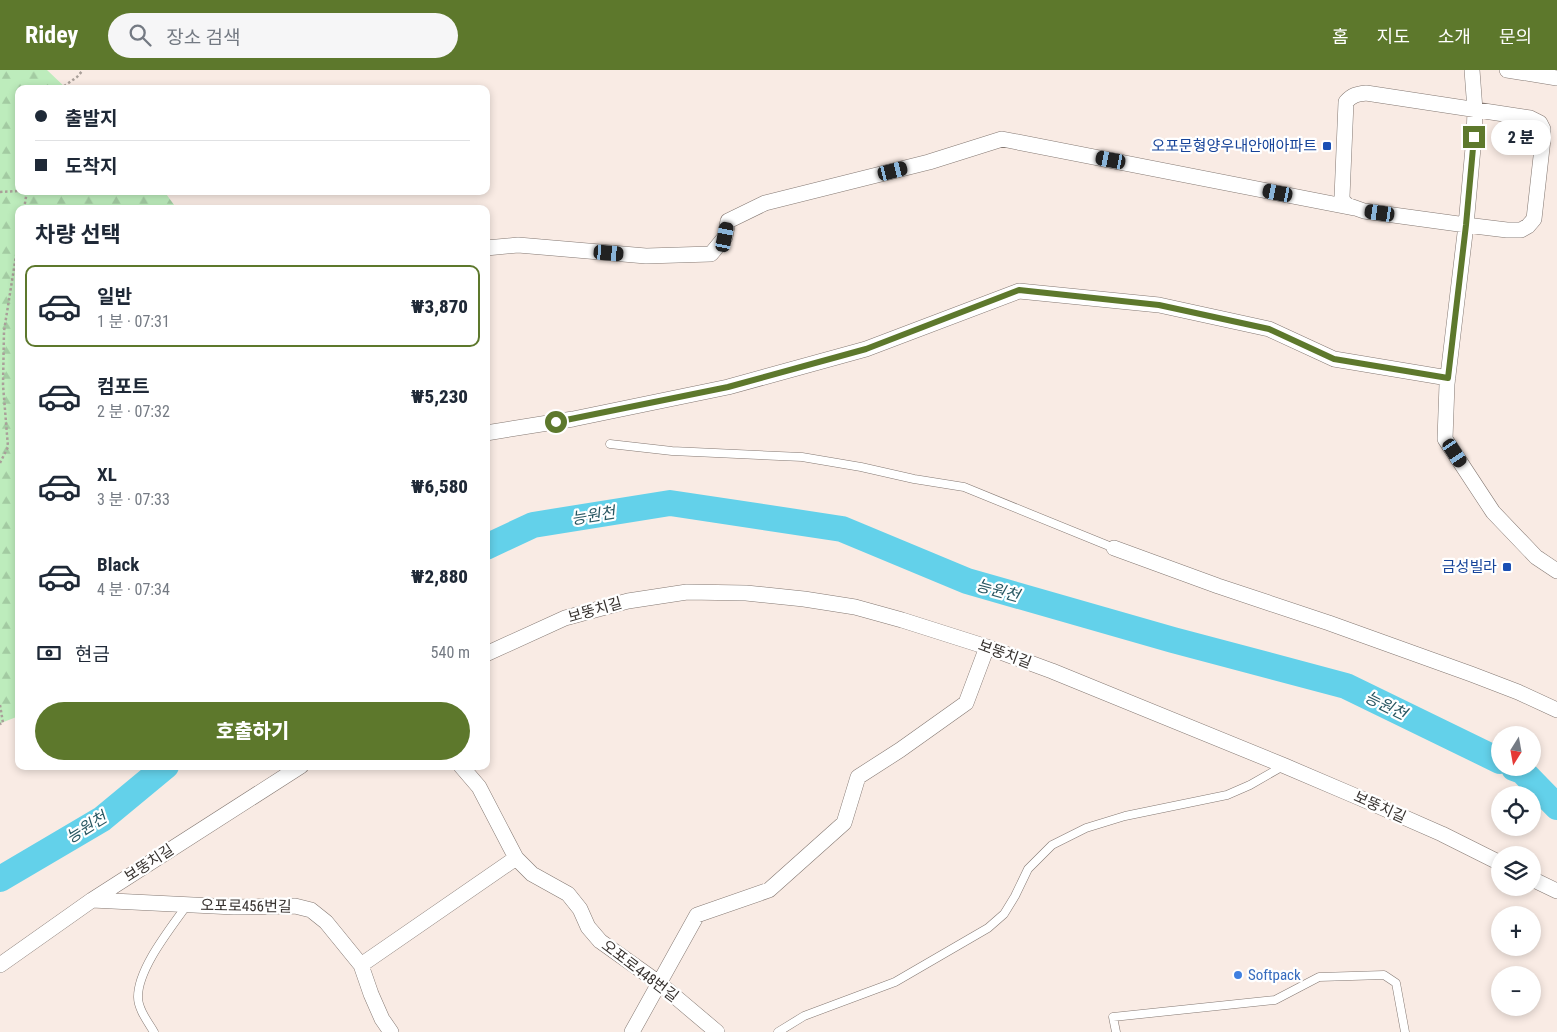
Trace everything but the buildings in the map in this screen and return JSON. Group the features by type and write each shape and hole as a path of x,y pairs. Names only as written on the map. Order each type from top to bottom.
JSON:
{"street":[{"path":"1472,70 1474,137 1448,378 1445,438 1493,512 1536,557 1557,571"},
{"path":"1507,70 1557,78"},
{"path":"490,248 518,246 646,256 711,254 725,237 728,221 765,203 929,162 1002,139 1354,208 1466,225 1521,230 1534,219 1543,139 1543,130 1540,123 1530,118 1366,93 1356,94 1346,102 1342,197 1343,201 1354,208"},
{"path":"490,432 573,419 728,387 866,349 1019,290 1159,305 1269,329 1334,359 1448,378"},
{"path":"1114,548 1471,674 1518,692 1557,710"},
{"name":"보뚱치길","path":"490,652 565,618 628,601 687,592 746,593 854,607 987,647 1052,671 1285,766 1442,834 1491,858"},
{"path":"632,1032 697,915 769,890 844,823 858,777 966,703 987,647"},
{"name":"보뚱치길","path":"0,965 92,900 295,770"},
{"name":"오포로448번길","path":"464,770 479,787 516,858 532,874 568,894 580,909 588,927 600,941 659,983 717,1032"},
{"path":"361,964 516,858"},
{"path":"1541,883 1557,891"},
{"name":"오포로456번길","path":"92,900 234,907 295,906 311,910 326,922 361,964 371,994 391,1032"}],"lane":[{"path":"610,444 672,451 802,457 964,487 1114,548"},
{"path":"778,1032 804,1016 895,982 988,928 1004,914 1016,896 1028,869 1052,845 1086,828 1125,816 1227,795 1285,766"},
{"path":"154,1032 138,998 140,984 150,959 187,905"},
{"path":"1116,1032 1113,1017 1276,1000 1319,977 1384,975 1396,983 1405,1032"}],"path":[{"path":"66,85 83,70"},
{"path":"0,192 15,191"},
{"path":"0,462 8,447 3,385 4,331 15,262"},
{"path":"0,704 3,723 0,724"}],"green space":[{"path":"0,70 47,70 63,85 15,85 15,195 167,195 174,205 15,205 15,718 0,723"}],"waterway":[{"name":"능원천","path":"490,545 533,525 670,503 842,529 967,581 1173,640 1346,686 1491,757"},
{"name":"능원천","path":"0,879 102,819 161,770"},
{"name":"능원천","path":"1527,776 1557,807"}],"place":[{"name":"오포문형양우내안애아파트","path":"1327,146"},
{"name":"금성빌라","path":"1507,567"},
{"name":"Softpack","path":"1238,975"}],"route":[{"path":"556,422 728,387 866,349 1019,290 1159,305 1269,329 1334,359 1448,378 1474,137"}]}
